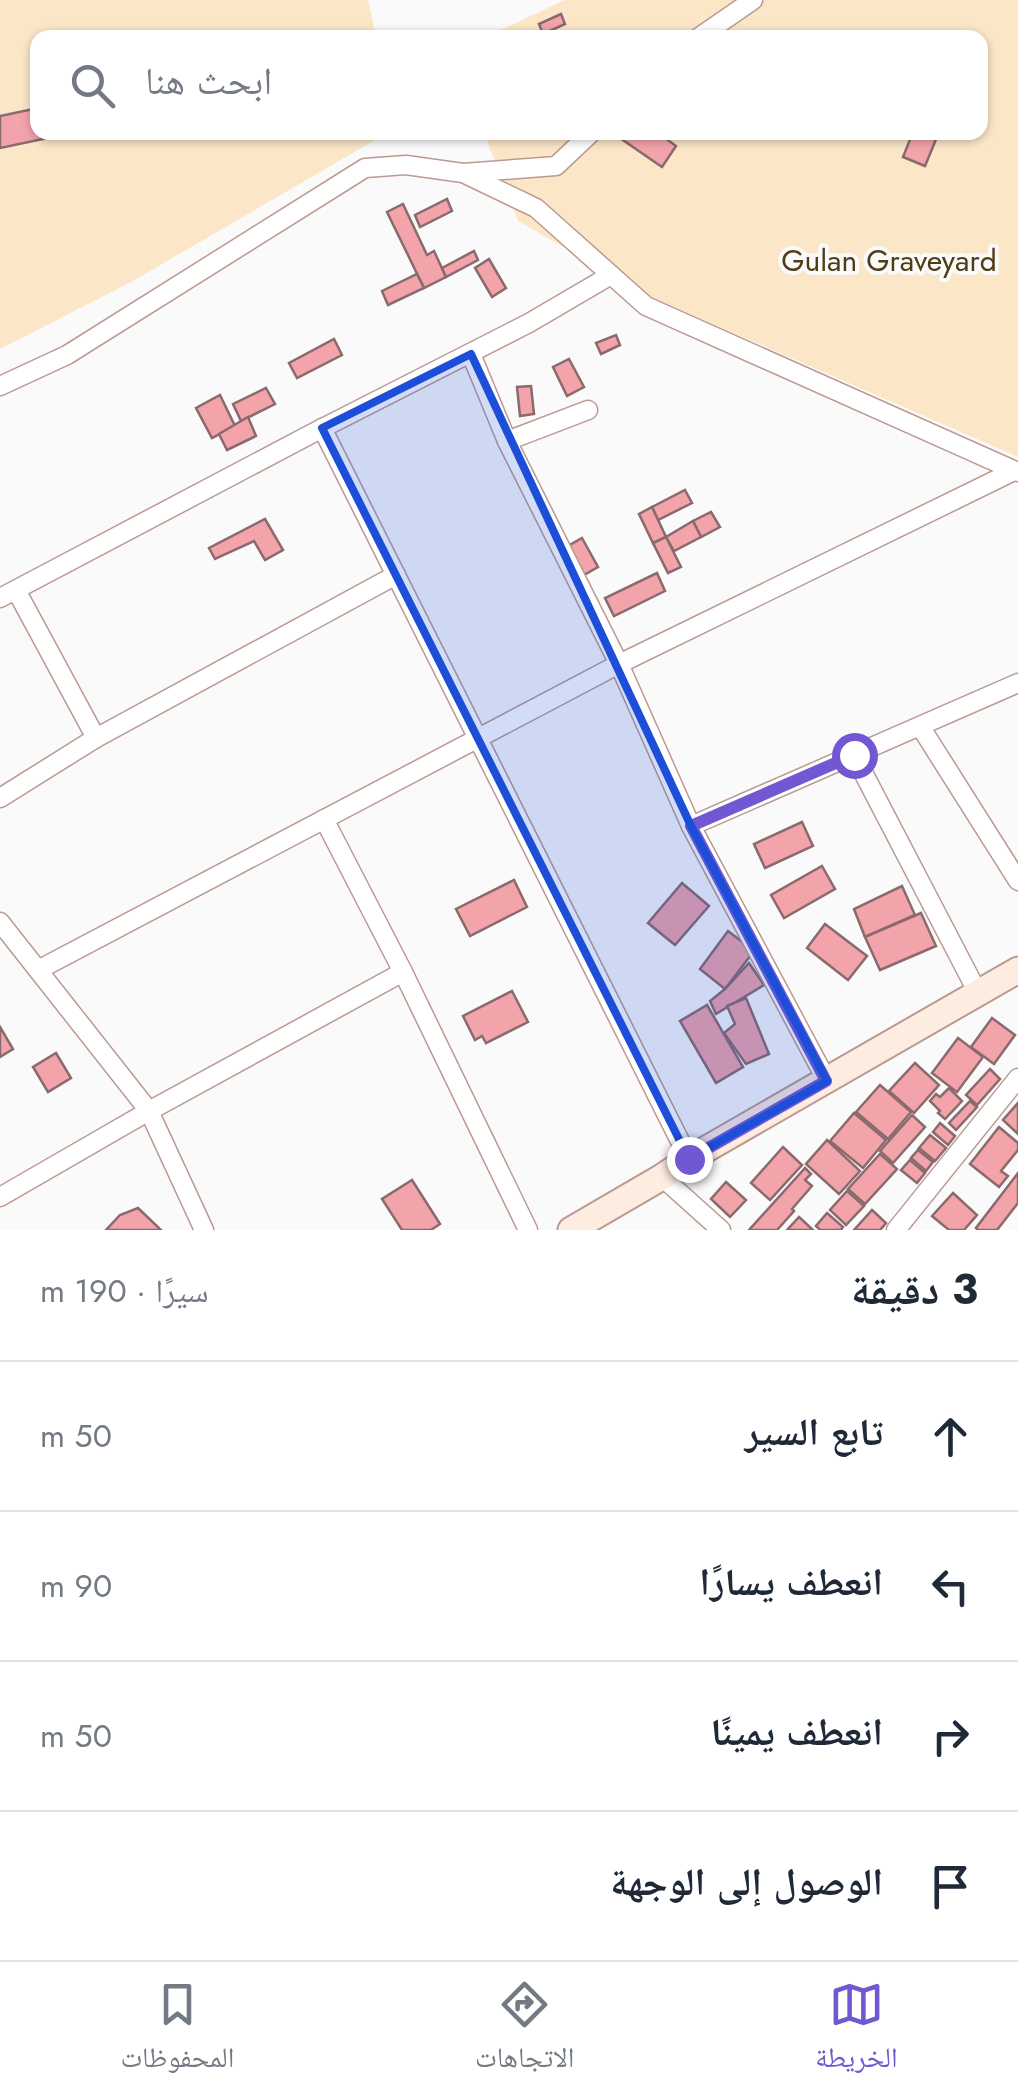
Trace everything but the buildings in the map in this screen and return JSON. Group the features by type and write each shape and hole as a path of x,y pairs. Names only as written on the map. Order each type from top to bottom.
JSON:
{"street":[{"path":"710,30 753,0"},
{"path":"0,386 67,355 365,168 406,165 462,173 556,166 584,140"},
{"path":"462,173 536,208 646,306 1016,472"},
{"path":"96,738 8,594 471,354 611,275"},
{"path":"471,354 507,441 618,664 691,826 826,1081"},
{"path":"507,441 588,410"},
{"path":"322,428 689,1159"},
{"path":"38,970 618,664 1016,472"},
{"path":"0,798 96,738 396,574"},
{"path":"691,826 1018,683"},
{"path":"920,726 1018,882"},
{"path":"854,755 978,993"},
{"path":"324,820 403,972 528,1230"},
{"path":"0,922 149,1110 204,1230"},
{"path":"570,1230 1018,970"},
{"path":"1,1194 403,972"},
{"path":"896,1230 1018,1078"},
{"path":"662,1177 720,1230"}],"highlighted area":[{"path":"471,354 691,826 827,1081 689,1159 322,428"}],"green space":[{"path":"0,0 368,0 374,30 30,30 30,140 375,140 133,281 0,349"},
{"name":"Gulan Graveyard","path":"565,0 1018,0 1018,457 649,296 518,221 487,140 988,140 988,30 500,30"}],"route":[{"path":"689,1159 826,1081 691,826 854,755"}]}
